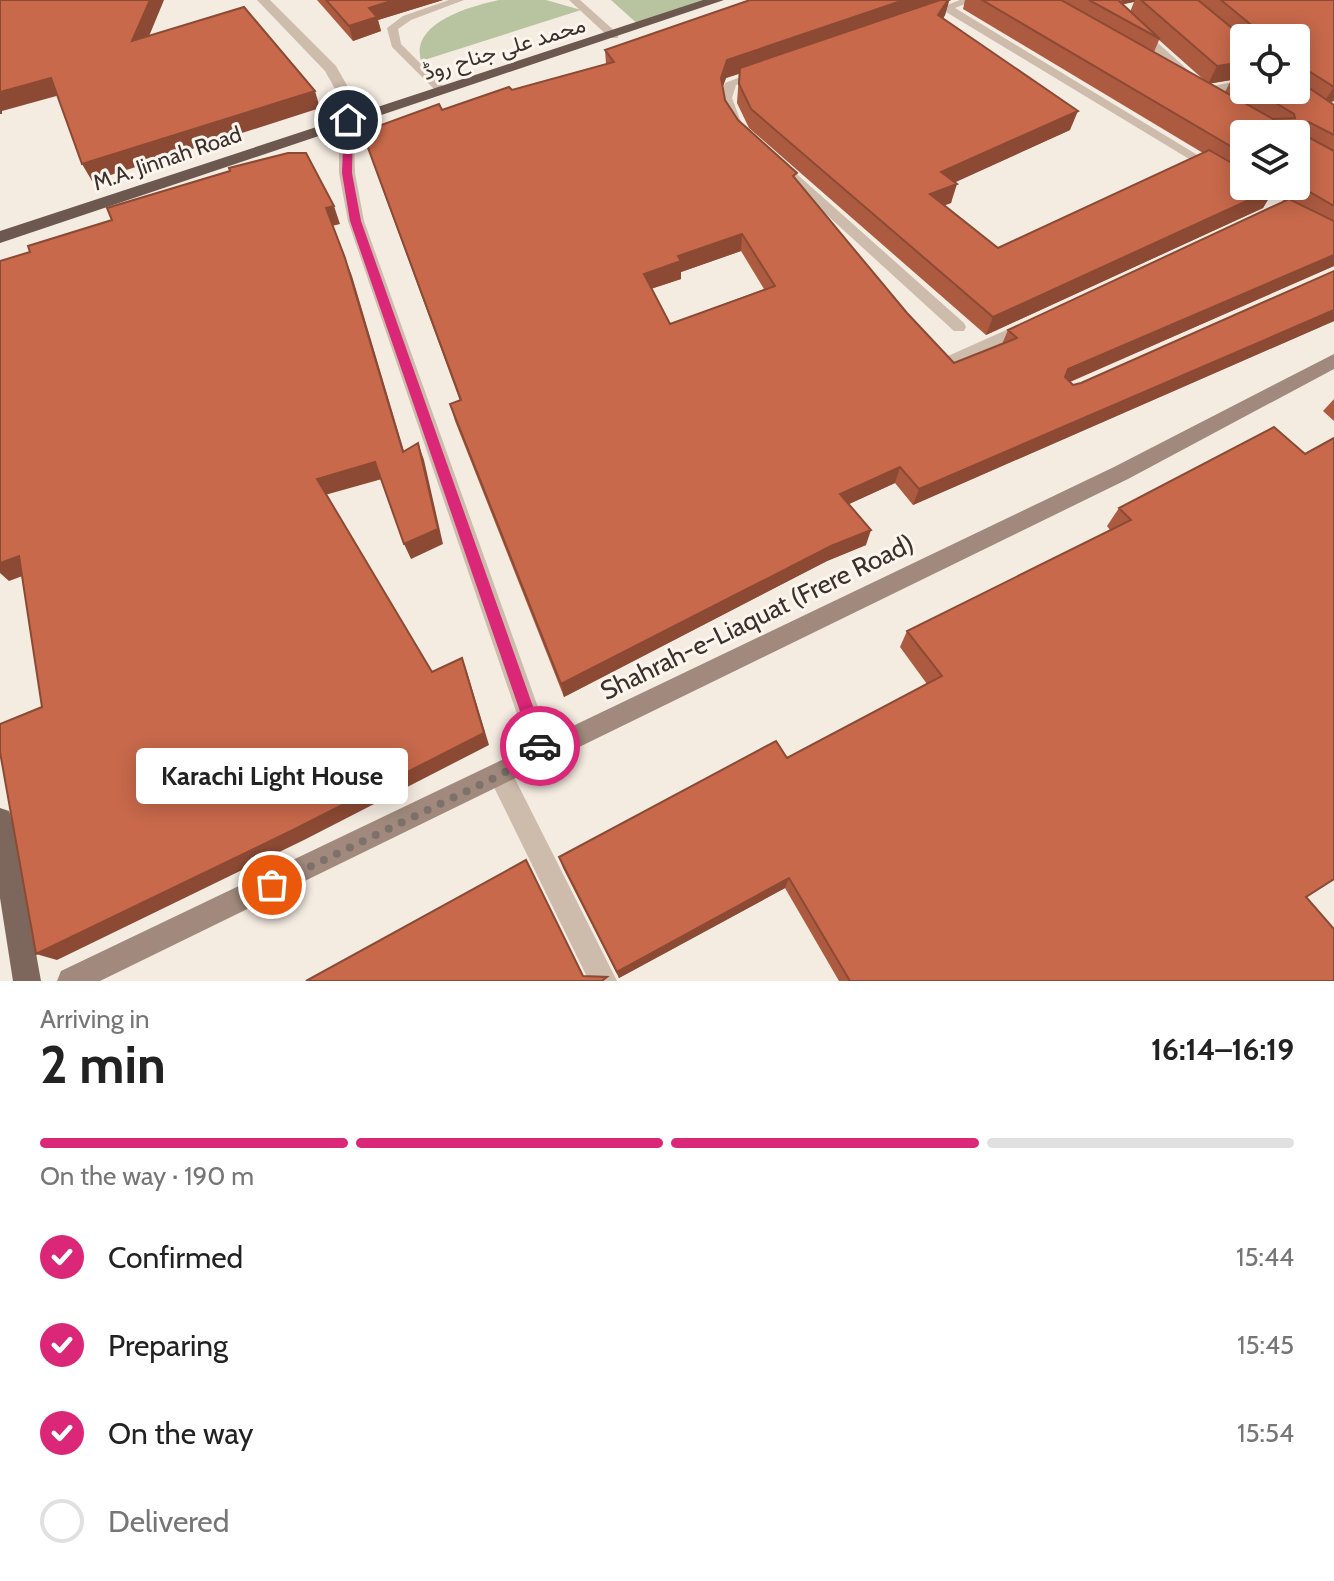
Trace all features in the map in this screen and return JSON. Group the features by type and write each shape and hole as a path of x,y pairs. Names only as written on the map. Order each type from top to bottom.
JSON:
{"highway":[{"name":"محمد علی جناح روڈ","path":"348,120 717,0"},
{"name":"M.A. Jinnah Road","path":"0,237 348,120"}],"main road":[{"name":"Shahrah-e-Liaquat (Frere Road)","path":"71,981 1121,473 1334,361"},
{"path":"0,820 27,981"}],"street":[{"path":"263,0 331,69 346,96 347,173 356,221 542,752"},
{"path":"1103,0 1204,92"},
{"path":"1149,61 1228,106"},
{"path":"1204,92 1230,87"},
{"path":"500,775 603,981"}],"lane":[{"path":"441,90 396,45 392,28 407,18 459,0"},
{"path":"574,0 614,36"},
{"path":"918,18 970,0"},
{"path":"947,8 1224,175"},
{"path":"1114,10 1130,8"},
{"path":"743,133 730,112 726,98 731,83 774,68"},
{"path":"777,164 959,327"},
{"path":"953,360 1042,318"}],"green space":[{"path":"499,0 546,0 581,10 421,61 420,47 434,26 460,12"},
{"path":"611,0 717,0 641,27"}],"building":[{"path":"0,0 150,0 132,41 244,7 315,91 82,164 51,78 0,92"},
{"path":"326,0 394,0 369,8 377,17 349,26"},
{"path":"750,0 904,0 727,60 721,78 725,100 738,120 797,173 793,176 907,313 954,363 1017,338 1008,330 1287,200 1334,221 1334,255 1068,369 1065,377 1073,385 1081,383 1334,271 1334,310 919,489 900,467 840,494 871,530 831,546 561,684 450,404 461,400 367,145 373,128 439,104 442,110 509,87 512,90 614,62 605,50","holes":["742,234 775,286 670,324 644,274 681,261 678,256"]},
{"path":"940,0 948,0 938,15 1078,111 941,172 957,184 930,194 998,248 1209,150 1230,162 1230,200 1249,200 993,317 751,109 739,84 740,68"},
{"path":"982,0 1061,0 1230,95 1230,104 1246,104 1273,119 1295,118 1294,114 1277,104 1310,104 1310,89 1334,105 1334,135 1310,120 1230,120 1230,146"},
{"path":"1089,0 1118,0 1160,39"},
{"path":"1141,0 1198,0 1230,26 1230,64 1217,66"},
{"path":"1221,0 1334,0 1334,87 1310,72 1310,24 1250,24"},
{"path":"1310,138 1334,151 1334,206 1310,192"},
{"path":"288,153 306,153 334,206 326,208 345,258 403,452 418,443 438,529 404,544 375,462 317,479 432,672 462,658 484,733 293,830 36,954 0,752 0,724 42,707 19,556 0,563 0,261 30,252 28,246 112,220 107,208 230,171 229,168"},
{"path":"1274,427 1305,454 1334,438 1334,879 1306,897 1334,929 1334,981 850,981 789,878 617,972 559,857 776,741 787,758 942,676 907,631 1131,520 1119,508"},
{"path":"526,860 583,976 607,977 603,981 306,981"}],"way so far":[{"path":"272,885 500,775 542,752 540,746"}],"place":[{"name":"Karachi Light House","path":"272,885"}],"route":[{"path":"348,120 347,173 356,221 540,746"}]}
